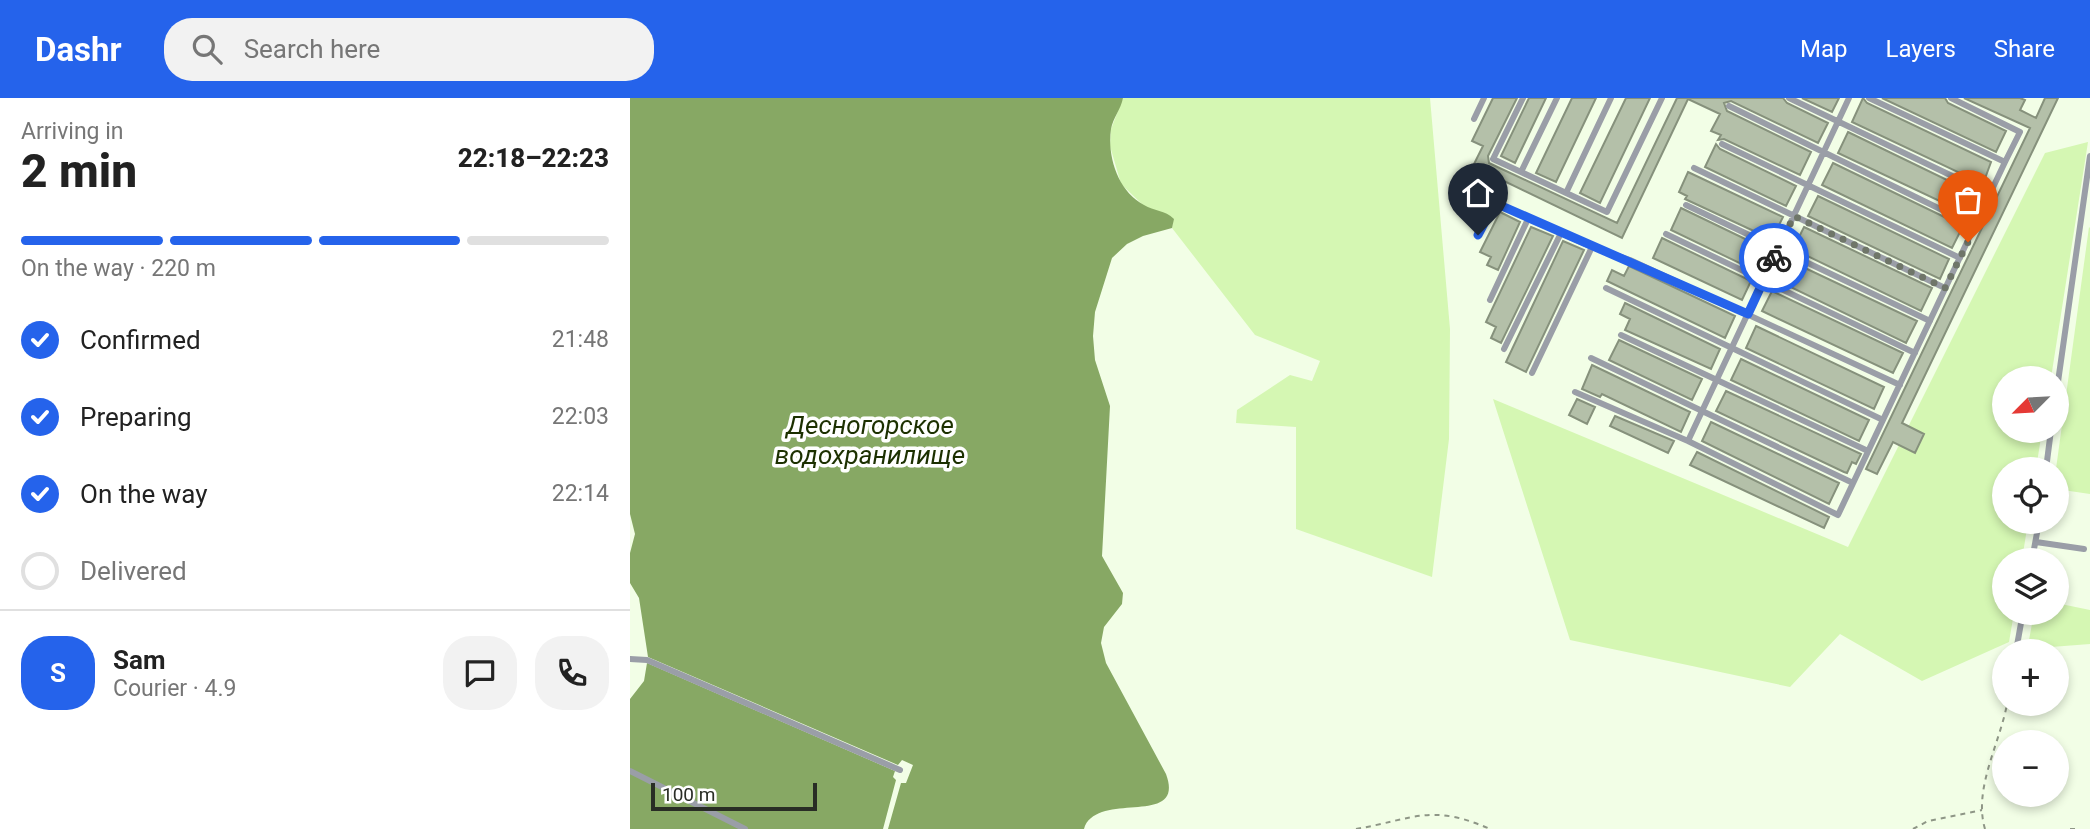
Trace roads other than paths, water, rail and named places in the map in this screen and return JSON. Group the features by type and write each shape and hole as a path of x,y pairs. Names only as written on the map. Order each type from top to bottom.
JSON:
{"lane":[{"path":"1474,119 1484,98"},
{"path":"1523,98 1493,159 1608,212 1662,98"},
{"path":"1521,172 1557,98"},
{"path":"1566,193 1611,98"},
{"path":"1788,98 1990,194"},
{"path":"1688,441 1849,98"},
{"path":"1869,98 2005,162"},
{"path":"1575,392 1688,441 1838,515 2020,132 1951,98"},
{"path":"1729,106 1975,226"},
{"path":"1722,144 1960,258"},
{"path":"2060,366 2090,156"},
{"path":"1694,168 1945,288"},
{"path":"1478,235 1495,203 1592,247 1630,260 1900,385"},
{"path":"1686,205 1930,321"},
{"path":"2082,213 2090,219"},
{"path":"1490,300 1528,219"},
{"path":"1504,349 1561,233"},
{"path":"1666,234 1764,279 1914,354"},
{"path":"1532,373 1592,247"},
{"path":"1606,288 1883,420"},
{"path":"1621,335 1868,451"},
{"path":"1591,358 1853,483"},
{"path":"2035,548 2037,534"},
{"path":"2036,542 2084,550"},
{"path":"630,659 647,660 900,770"},
{"path":"630,771 745,829"}],"water":[{"name":"Десногорское водохранилище","path":"630,98 1123,98 1111,129 1111,151 1116,172 1135,199 1174,219 1172,228 1143,236 1127,244 1112,258 1095,312 1095,360 1110,406 1102,556 1123,593 1122,604 1104,627 1101,643 1106,663 1166,774 1169,791 1163,800 1152,805 1105,811 1092,817 1084,829 630,829 630,699 644,681 648,657 639,598 630,583 630,553 635,534 630,514"}]}
